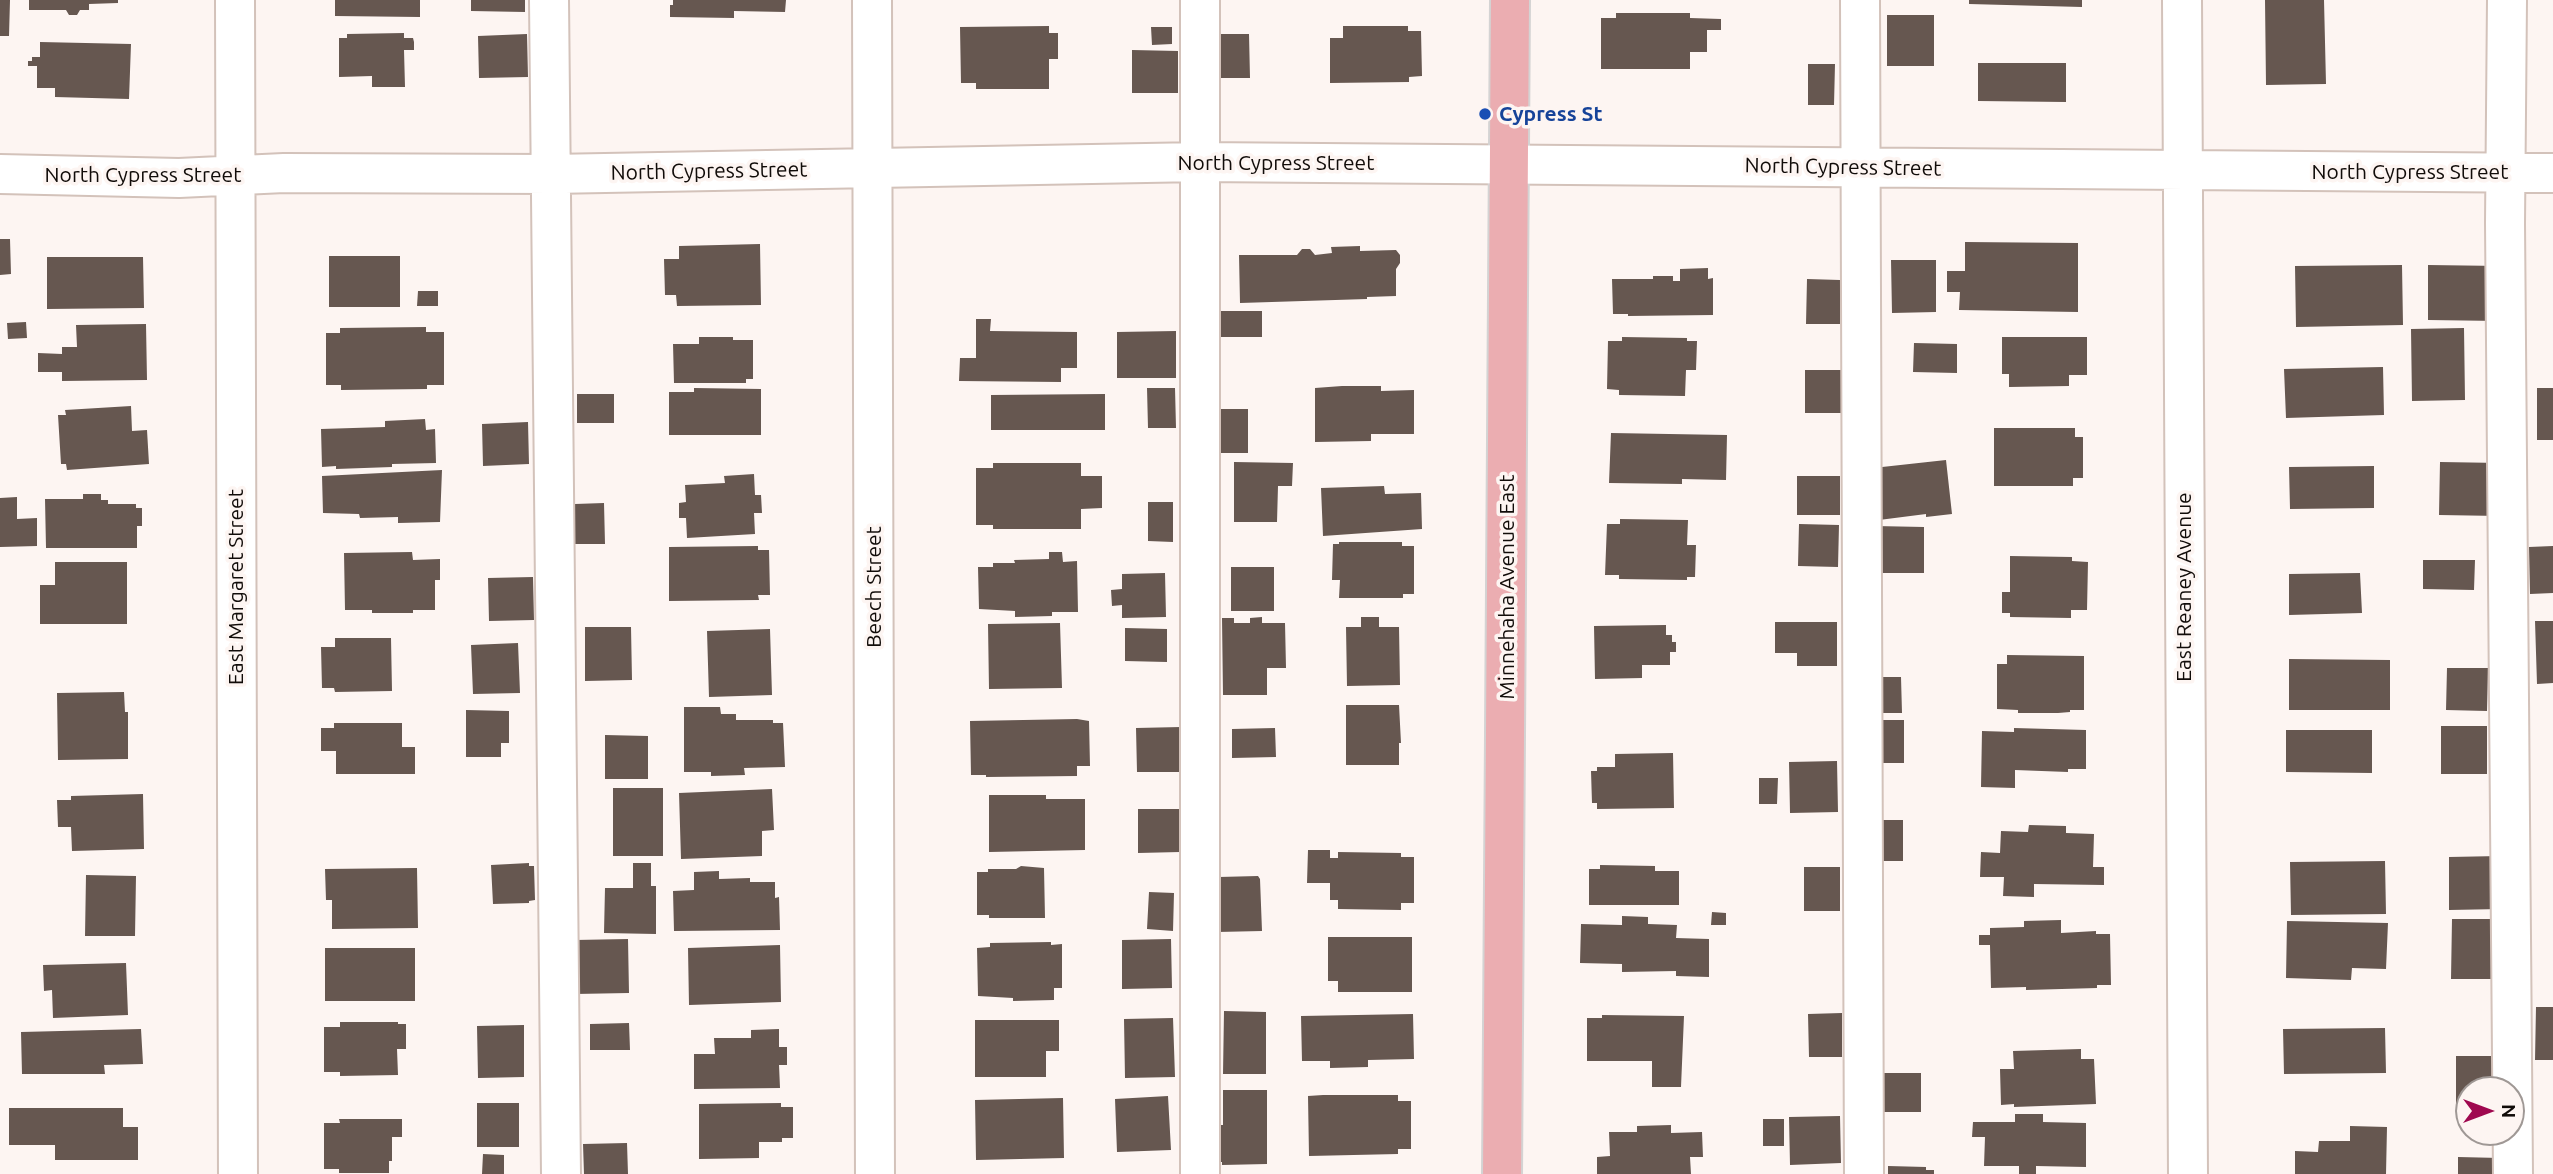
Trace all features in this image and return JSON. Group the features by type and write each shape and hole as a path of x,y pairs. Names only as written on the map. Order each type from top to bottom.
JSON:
{"main road":[{"name":"Minnehaha Avenue East","path":"1502,1174 1510,0"}],"street":[{"name":"East Margaret Street","path":"235,0 238,1174"},
{"path":"549,0 561,1174"},
{"name":"Beech Street","path":"872,0 875,1174"},
{"path":"1199,0 1200,1174"},
{"path":"1860,0 1864,1174"},
{"name":"East Reaney Avenue","path":"2182,0 2188,1174"},
{"path":"2507,0 2505,173 2513,1174"},
{"name":"North Cypress Street","path":"0,174 179,178 284,173 551,174 1200,162 2553,173"}],"building":[{"path":"0,0 10,0 9,36 0,36"},
{"path":"29,0 118,0 118,3 89,4 89,10 80,10 77,15 69,15 66,10 29,10"},
{"path":"335,0 420,0 420,17 335,16"},
{"path":"471,0 525,0 525,12 471,11"},
{"path":"673,0 786,0 785,12 734,11 734,18 670,17"},
{"path":"1969,0 2082,0 2082,7 1969,4"},
{"path":"2265,0 2324,0 2326,84 2266,85"},
{"path":"1616,13 1690,13 1690,18 1721,19 1721,30 1707,30 1707,52 1690,52 1690,69 1601,69 1601,18 1616,18"},
{"path":"1887,15 1934,15 1934,66 1887,66"},
{"path":"1049,26 1049,33 1058,33 1058,59 1049,59 1049,89 976,89 976,83 961,83 960,27"},
{"path":"1343,26 1408,26 1408,31 1421,31 1422,76 1409,77 1409,82 1330,83 1330,38 1343,38"},
{"path":"1151,27 1172,27 1172,44 1152,45"},
{"path":"404,33 404,38 413,38 414,42 414,50 404,50 405,87 372,87 372,76 339,77 339,38 347,38 347,34"},
{"path":"527,34 528,77 479,78 478,36"},
{"path":"1216,34 1249,34 1250,78 1216,78"},
{"path":"40,42 131,44 129,99 55,97 55,88 37,88 37,66 28,66 28,61 32,61 32,57 40,57"},
{"path":"1132,50 1178,51 1178,93 1132,93"},
{"path":"1978,63 2066,63 2066,102 1978,101"},
{"path":"1808,64 1835,64 1834,105 1808,105"},
{"path":"0,239 10,239 11,274 0,275"},
{"path":"1965,242 2078,243 2078,312 1959,310 1960,292 1947,292 1947,271 1965,271"},
{"path":"760,244 761,305 677,306 676,295 665,295 664,259 679,259 679,246"},
{"path":"1360,246 1360,251 1396,250 1400,255 1400,263 1396,269 1396,296 1240,303 1239,255 1297,255 1302,249 1310,249 1315,255 1332,253 1331,247"},
{"path":"329,256 400,256 400,307 329,307"},
{"path":"47,257 143,257 144,308 47,309"},
{"path":"1891,260 1936,260 1936,312 1892,313"},
{"path":"2402,265 2403,325 2296,327 2295,266"},
{"path":"2428,265 2501,266 2499,321 2428,320"},
{"path":"1708,268 1708,279 1713,278 1713,315 1613,314 1612,279 1673,276 1673,281 1680,281 1680,269"},
{"path":"1807,279 1840,280 1840,324 1806,324"},
{"path":"418,291 438,291 438,306 417,306"},
{"path":"1214,311 1262,311 1262,337 1214,337"},
{"path":"976,319 991,319 990,331 1077,332 1077,368 1061,368 1061,382 959,381 960,358 976,358"},
{"path":"26,322 27,338 8,339 7,323"},
{"path":"146,324 147,380 62,381 62,372 38,372 38,353 62,354 62,347 77,347 76,325"},
{"path":"426,327 426,332 444,332 444,385 427,385 427,389 341,390 341,385 326,385 326,333 340,333 340,328"},
{"path":"2464,328 2465,400 2412,401 2411,329"},
{"path":"1176,331 1176,378 1117,378 1117,332"},
{"path":"699,337 753,340 753,379 746,379 746,383 674,383 673,344 699,344"},
{"path":"1622,337 1687,338 1687,341 1697,341 1696,370 1686,370 1685,396 1619,395 1619,390 1607,389 1608,341 1622,341"},
{"path":"2002,337 2087,337 2087,375 2069,375 2069,386 2009,387 2009,374 2002,374"},
{"path":"1914,343 1957,344 1957,373 1913,372"},
{"path":"2383,367 2384,415 2286,418 2284,369"},
{"path":"1805,370 1841,370 1841,413 1805,413"},
{"path":"1381,386 1381,391 1414,390 1414,434 1371,434 1371,441 1315,442 1315,388"},
{"path":"694,388 761,389 761,435 669,435 669,392 694,392"},
{"path":"1147,388 1175,388 1176,428 1148,428"},
{"path":"2537,388 2553,388 2553,440 2537,440"},
{"path":"577,394 614,394 614,423 577,423"},
{"path":"1105,394 1105,430 991,430 991,395"},
{"path":"131,406 132,431 147,430 149,464 67,470 66,464 61,464 58,415 66,415 65,410"},
{"path":"1219,409 1248,409 1248,453 1219,453"},
{"path":"425,419 426,430 435,429 436,463 336,469 336,466 322,467 321,429 385,427 385,421"},
{"path":"528,422 529,464 483,466 482,424"},
{"path":"1994,428 2075,428 2075,437 2083,437 2083,478 2073,478 2073,486 1994,486"},
{"path":"1611,433 1727,435 1726,480 1682,479 1682,484 1609,483"},
{"path":"1946,460 1952,514 1926,517 1926,514 1879,520 1873,468"},
{"path":"1234,462 1293,463 1292,486 1278,486 1277,522 1234,522"},
{"path":"2440,462 2501,463 2500,516 2439,515"},
{"path":"993,463 1081,463 1081,476 1102,476 1102,508 1081,509 1081,529 993,529 993,525 976,525 976,468 993,468"},
{"path":"2374,466 2374,508 2290,509 2289,467"},
{"path":"442,470 440,522 398,523 398,517 360,518 359,514 323,513 322,476"},
{"path":"754,474 755,495 761,495 762,513 754,513 755,534 687,538 686,518 679,518 679,503 686,502 685,485 725,483 724,476"},
{"path":"1797,476 1840,476 1840,515 1797,515"},
{"path":"1384,486 1385,494 1421,493 1422,529 1323,536 1321,488"},
{"path":"83,494 101,494 101,500 108,500 108,504 136,504 136,508 142,508 142,526 137,526 137,548 46,548 45,499 83,499"},
{"path":"17,497 17,519 37,518 37,546 0,547 0,498"},
{"path":"1148,502 1173,502 1173,542 1148,541"},
{"path":"604,503 605,544 575,544 575,504"},
{"path":"1620,519 1688,520 1687,545 1696,545 1695,577 1687,577 1687,580 1619,579 1619,575 1605,575 1607,524 1620,524"},
{"path":"1799,524 1839,525 1838,567 1798,566"},
{"path":"1875,526 1924,527 1924,573 1874,573"},
{"path":"1402,542 1402,546 1414,546 1414,594 1403,594 1403,598 1339,598 1340,580 1332,580 1333,544"},
{"path":"758,546 758,550 769,550 770,595 758,595 759,600 669,601 669,547"},
{"path":"2553,546 2553,593 2530,594 2529,547"},
{"path":"412,552 413,560 440,559 440,580 435,580 435,610 372,613 372,610 345,610 344,553"},
{"path":"1049,552 1062,552 1063,562 1077,561 1078,612 1015,617 1015,611 979,609 978,567 993,567 993,563 1015,563 1014,560 1049,559"},
{"path":"2010,556 2072,557 2072,561 2088,562 2087,610 2071,610 2071,618 2010,617 2010,613 2002,613 2002,592 2010,592"},
{"path":"2423,560 2475,560 2474,590 2423,589"},
{"path":"55,562 127,562 127,624 40,624 40,585 55,585"},
{"path":"1231,567 1274,567 1274,611 1231,611"},
{"path":"1165,573 1166,617 1122,618 1122,605 1112,606 1111,590 1122,589 1122,574"},
{"path":"2360,573 2362,613 2289,615 2289,574"},
{"path":"533,577 534,620 489,621 488,578"},
{"path":"1262,617 1262,623 1285,623 1286,668 1267,668 1267,695 1223,695 1222,618 1234,618 1234,623 1250,623 1250,618"},
{"path":"1361,617 1379,617 1379,627 1399,627 1400,685 1347,686 1346,627 1361,627"},
{"path":"2535,621 2553,621 2553,683 2537,684"},
{"path":"1775,622 1837,622 1837,666 1797,666 1797,653 1775,653"},
{"path":"1060,623 1062,688 989,689 988,624"},
{"path":"1666,625 1666,635 1672,635 1672,642 1676,642 1676,652 1670,652 1670,665 1642,665 1642,678 1595,679 1594,626"},
{"path":"585,627 631,627 632,680 585,681"},
{"path":"1125,628 1167,629 1167,662 1125,661"},
{"path":"770,629 772,695 709,697 707,631"},
{"path":"335,638 391,638 392,691 335,692 334,688 322,688 321,647 335,647"},
{"path":"518,643 520,693 473,694 471,645"},
{"path":"2007,655 2084,656 2084,710 2018,713 2018,710 1997,709 1997,664 2007,664"},
{"path":"2289,659 2390,660 2390,710 2289,710"},
{"path":"2447,668 2488,668 2487,711 2446,710"},
{"path":"1876,677 1901,677 1902,713 1876,713"},
{"path":"124,692 125,712 128,712 128,759 58,760 57,693"},
{"path":"1346,705 1399,705 1399,765 1346,765"},
{"path":"684,707 720,707 721,714 736,714 736,720 773,720 773,723 783,723 785,767 744,768 745,775 711,776 711,772 684,772"},
{"path":"466,710 509,711 509,743 501,743 501,757 466,757"},
{"path":"1876,720 1904,720 1904,763 1876,763"},
{"path":"970,721 1089,721 1090,766 1077,766 1077,776 971,775"},
{"path":"334,723 402,723 402,747 415,747 415,774 336,774 336,751 321,751 321,728 334,728"},
{"path":"2441,726 2487,726 2487,774 2441,774"},
{"path":"1181,727 1181,772 1137,772 1136,728"},
{"path":"1275,728 1276,757 1232,758 1232,729"},
{"path":"2014,728 2086,730 2086,769 2068,769 2068,772 2015,770 2015,788 1981,787 1982,731 2014,732"},
{"path":"2286,730 2372,730 2372,773 2286,772"},
{"path":"605,735 648,736 648,779 605,779"},
{"path":"1673,753 1674,808 1597,809 1597,803 1592,803 1591,771 1597,771 1597,767 1615,767 1615,754"},
{"path":"1837,761 1838,812 1790,813 1789,762"},
{"path":"1759,778 1778,778 1777,804 1759,804"},
{"path":"613,788 663,788 663,856 613,856"},
{"path":"772,789 774,830 762,831 762,856 681,859 679,793"},
{"path":"143,794 144,849 72,851 71,827 58,827 57,800 71,800 71,796"},
{"path":"989,795 1046,795 1046,799 1085,799 1085,850 989,852"},
{"path":"1138,809 1180,809 1180,852 1138,853"},
{"path":"1875,820 1903,820 1903,861 1874,861"},
{"path":"2029,825 2066,826 2066,833 2094,834 2093,867 2104,867 2104,885 2034,884 2034,897 2003,896 2004,877 1980,877 1981,852 2000,853 2001,831 2028,832"},
{"path":"1308,850 1330,850 1330,858 1338,858 1338,852 1401,853 1401,857 1414,857 1414,903 1401,903 1401,910 1338,909 1338,900 1330,900 1330,883 1307,883"},
{"path":"2500,856 2501,909 2449,910 2449,857"},
{"path":"2385,861 2386,914 2291,915 2290,862"},
{"path":"529,863 529,866 534,866 535,900 529,903 493,904 491,865"},
{"path":"633,863 651,863 651,886 656,886 656,934 604,933 605,888 633,888"},
{"path":"1600,865 1655,866 1655,871 1679,871 1679,905 1589,905 1589,869 1600,869"},
{"path":"1021,866 1044,868 1045,918 989,918 989,915 977,915 977,872 988,872 988,869 1016,869"},
{"path":"1804,867 1840,867 1840,911 1804,911"},
{"path":"417,868 418,928 332,929 332,900 326,900 325,869"},
{"path":"719,871 719,879 750,878 750,882 775,882 775,898 779,897 780,930 674,931 673,891 694,890 694,872"},
{"path":"86,875 136,876 135,936 85,936"},
{"path":"1258,876 1262,931 1217,932 1219,877"},
{"path":"1149,892 1174,893 1173,931 1147,929"},
{"path":"1712,912 1726,913 1726,925 1711,925"},
{"path":"1622,916 1648,917 1648,924 1677,925 1676,938 1709,939 1709,977 1676,976 1676,971 1622,972 1622,964 1580,963 1581,924 1622,925"},
{"path":"2452,919 2499,919 2499,979 2451,979"},
{"path":"2061,920 2061,933 2096,931 2096,934 2110,934 2111,985 2097,985 2097,988 2026,990 2026,987 1991,988 1990,945 1979,945 1979,935 1990,935 1990,928 2024,927 2024,921"},
{"path":"2287,921 2388,923 2386,969 2352,968 2351,980 2286,978"},
{"path":"1328,937 1412,937 1412,992 1338,992 1338,981 1328,981"},
{"path":"628,939 629,993 575,994 575,940"},
{"path":"1171,939 1172,988 1122,989 1122,940"},
{"path":"1051,942 1051,945 1062,944 1062,988 1054,988 1054,1000 1013,1001 1013,998 978,996 977,948 990,947 990,943"},
{"path":"780,945 781,1002 689,1005 688,948"},
{"path":"325,948 415,948 415,1001 325,1001"},
{"path":"126,963 128,1015 53,1018 52,990 44,991 43,965"},
{"path":"2536,1007 2553,1007 2553,1060 2535,1060"},
{"path":"1224,1011 1266,1012 1266,1074 1223,1074"},
{"path":"1842,1013 1842,1057 1809,1057 1808,1014"},
{"path":"1413,1014 1414,1059 1368,1060 1368,1067 1330,1068 1330,1061 1302,1061 1301,1016"},
{"path":"1602,1015 1684,1016 1681,1087 1652,1087 1652,1061 1587,1061 1587,1018 1602,1018"},
{"path":"1173,1018 1175,1077 1125,1078 1124,1019"},
{"path":"975,1020 1059,1020 1059,1051 1046,1051 1046,1077 975,1077"},
{"path":"340,1022 406,1024 406,1049 397,1049 398,1075 340,1076 340,1072 324,1072 324,1027 340,1027"},
{"path":"629,1023 630,1050 590,1050 590,1024"},
{"path":"524,1025 524,1077 478,1078 477,1026"},
{"path":"2385,1028 2386,1073 2284,1074 2283,1029"},
{"path":"141,1029 143,1064 104,1065 105,1074 22,1074 21,1032"},
{"path":"779,1029 779,1047 787,1047 787,1065 779,1065 780,1088 694,1089 694,1054 715,1054 714,1038 751,1038 751,1030"},
{"path":"2081,1049 2081,1059 2094,1059 2096,1104 2014,1107 2014,1104 2001,1105 2000,1069 2014,1069 2013,1051"},
{"path":"2456,1056 2497,1056 2497,1076 2456,1076"},
{"path":"1882,1073 1921,1073 1921,1112 1882,1112"},
{"path":"1223,1090 1267,1090 1267,1164 1222,1165 1222,1162 1219,1162"},
{"path":"1398,1095 1398,1101 1411,1101 1411,1149 1398,1149 1398,1154 1309,1156 1308,1096"},
{"path":"1168,1096 1171,1150 1117,1152 1115,1099"},
{"path":"1063,1098 1064,1158 976,1160 975,1100"},
{"path":"477,1103 519,1103 519,1147 477,1147"},
{"path":"781,1103 781,1107 793,1107 793,1138 782,1138 782,1142 759,1142 759,1158 699,1159 699,1104"},
{"path":"9,1108 123,1108 123,1127 138,1127 138,1160 55,1160 55,1145 9,1145"},
{"path":"2015,1114 2043,1114 2043,1122 2086,1123 2086,1167 2036,1166 2036,1174 2019,1174 2019,1166 1984,1166 1985,1137 1972,1137 1973,1122 2015,1122"},
{"path":"1840,1116 1841,1163 1790,1165 1789,1117"},
{"path":"339,1119 402,1119 402,1137 392,1137 389,1173 339,1173 339,1169 324,1169 324,1123 340,1123"},
{"path":"1763,1119 1784,1119 1784,1146 1763,1146"},
{"path":"1671,1125 1671,1133 1702,1132 1703,1157 1690,1157 1691,1174 1597,1174 1597,1157 1610,1156 1609,1132 1637,1132 1637,1126"},
{"path":"2350,1126 2387,1127 2386,1174 2295,1174 2295,1151 2318,1152 2319,1141 2350,1141"},
{"path":"627,1143 628,1174 584,1174 583,1144"},
{"path":"483,1154 504,1155 504,1174 482,1174"},
{"path":"2458,1157 2500,1158 2500,1174 2458,1174"},
{"path":"1888,1166 1926,1167 1926,1170 1934,1170 1934,1174 1888,1174"}],"place":[{"name":"Cypress St","path":"1485,114"}]}
